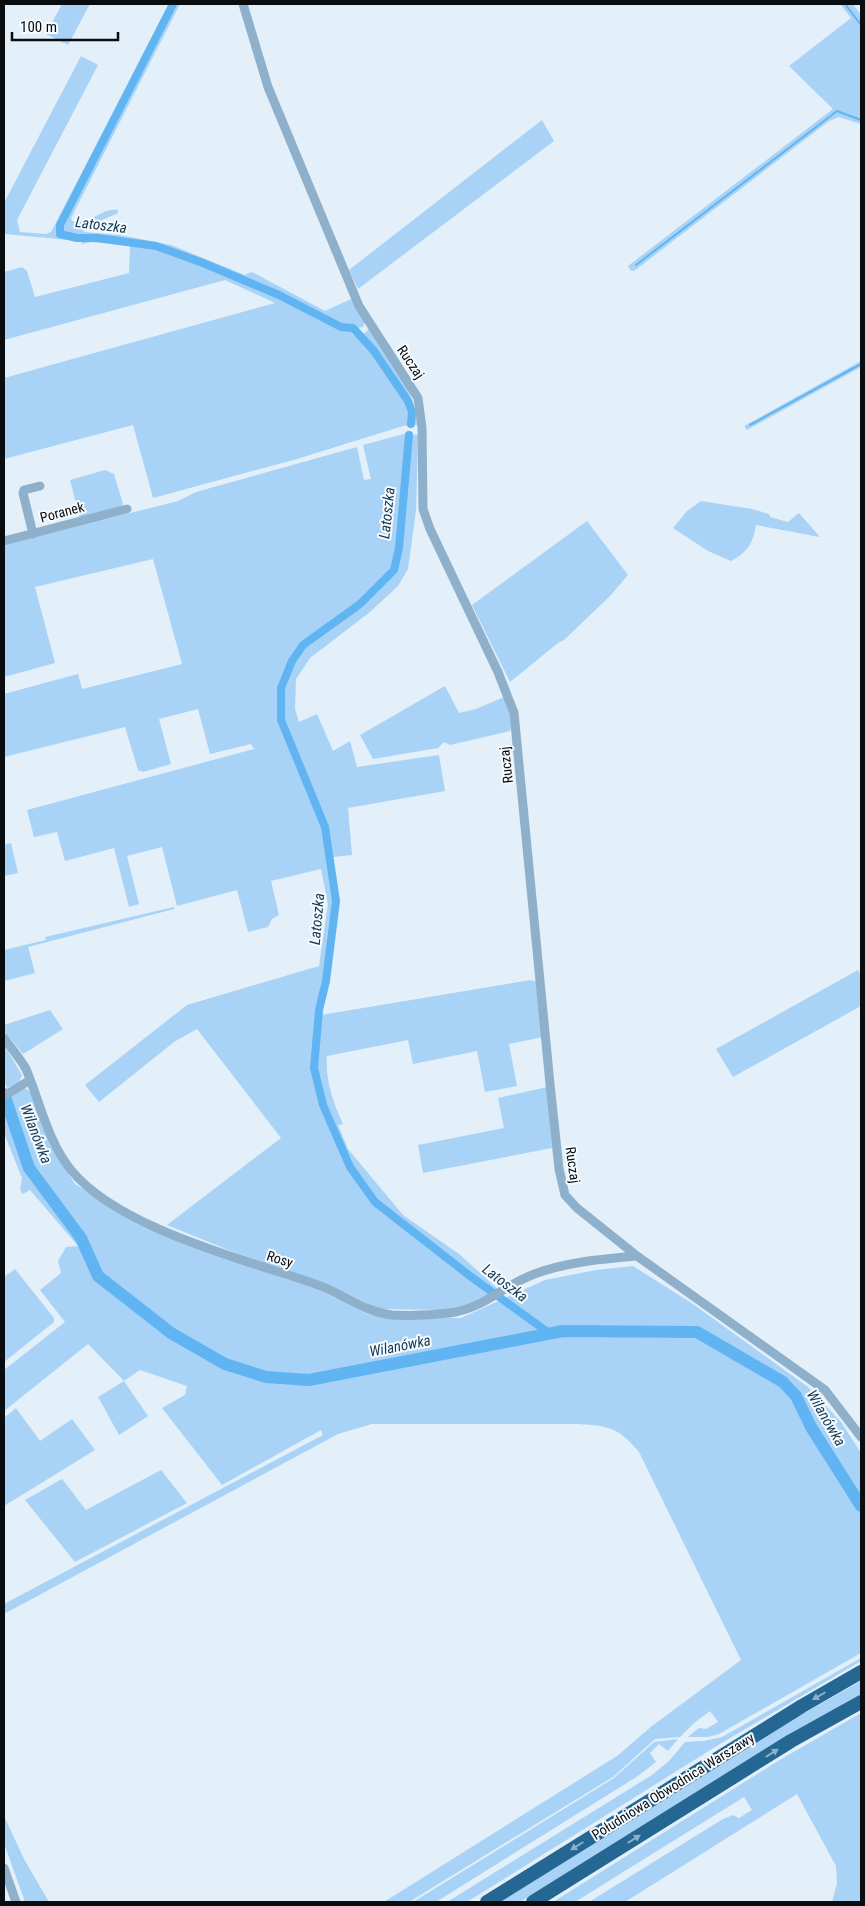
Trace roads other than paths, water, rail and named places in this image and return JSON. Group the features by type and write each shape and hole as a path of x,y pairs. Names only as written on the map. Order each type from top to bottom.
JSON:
{"highway":[{"name":"Południowa Obwodnica Warszawy","path":"487,1902 802,1706 861,1672"},
{"name":"Południowa Obwodnica Warszawy","path":"533,1902 791,1741 861,1702"}],"street":[{"name":"Ruczaj","path":"244,4 268,87 359,306 418,398 422,428 423,509 430,529 501,677 514,714 562,1189 577,1208 637,1256 825,1390 861,1437"},
{"path":"33,534 23,493 24,490 40,486"},
{"name":"Poranek","path":"4,541 128,509"},
{"name":"Rosy","path":"4,1038 25,1067 46,1122 70,1168 85,1184 134,1217 260,1267 320,1286 378,1312 393,1315 450,1313 487,1302 508,1286 549,1269 637,1256"},
{"path":"7,1094 30,1080"},
{"path":"4,1868 16,1902"}],"waterway":[{"name":"Latoszka","path":"173,4 60,225 60,234 77,238 98,238 156,246 203,263 279,295 341,327 353,328 374,351 408,401 412,412 411,424"},
{"path":"845,4 861,25"},
{"path":"636,265 837,111 861,120"},
{"path":"750,425 861,364"},
{"name":"Latoszka","path":"409,435 399,548 394,570 360,604 303,645 292,661 281,688 281,720 325,827 336,901 326,981 319,1010 314,1068 323,1105 350,1167 375,1202 470,1276 549,1333"},
{"name":"Wilanówka","path":"4,1094 29,1168 81,1238 98,1276 171,1333 225,1364 266,1377 309,1380 563,1331 697,1332 783,1382 796,1396 811,1427 861,1506"}]}
